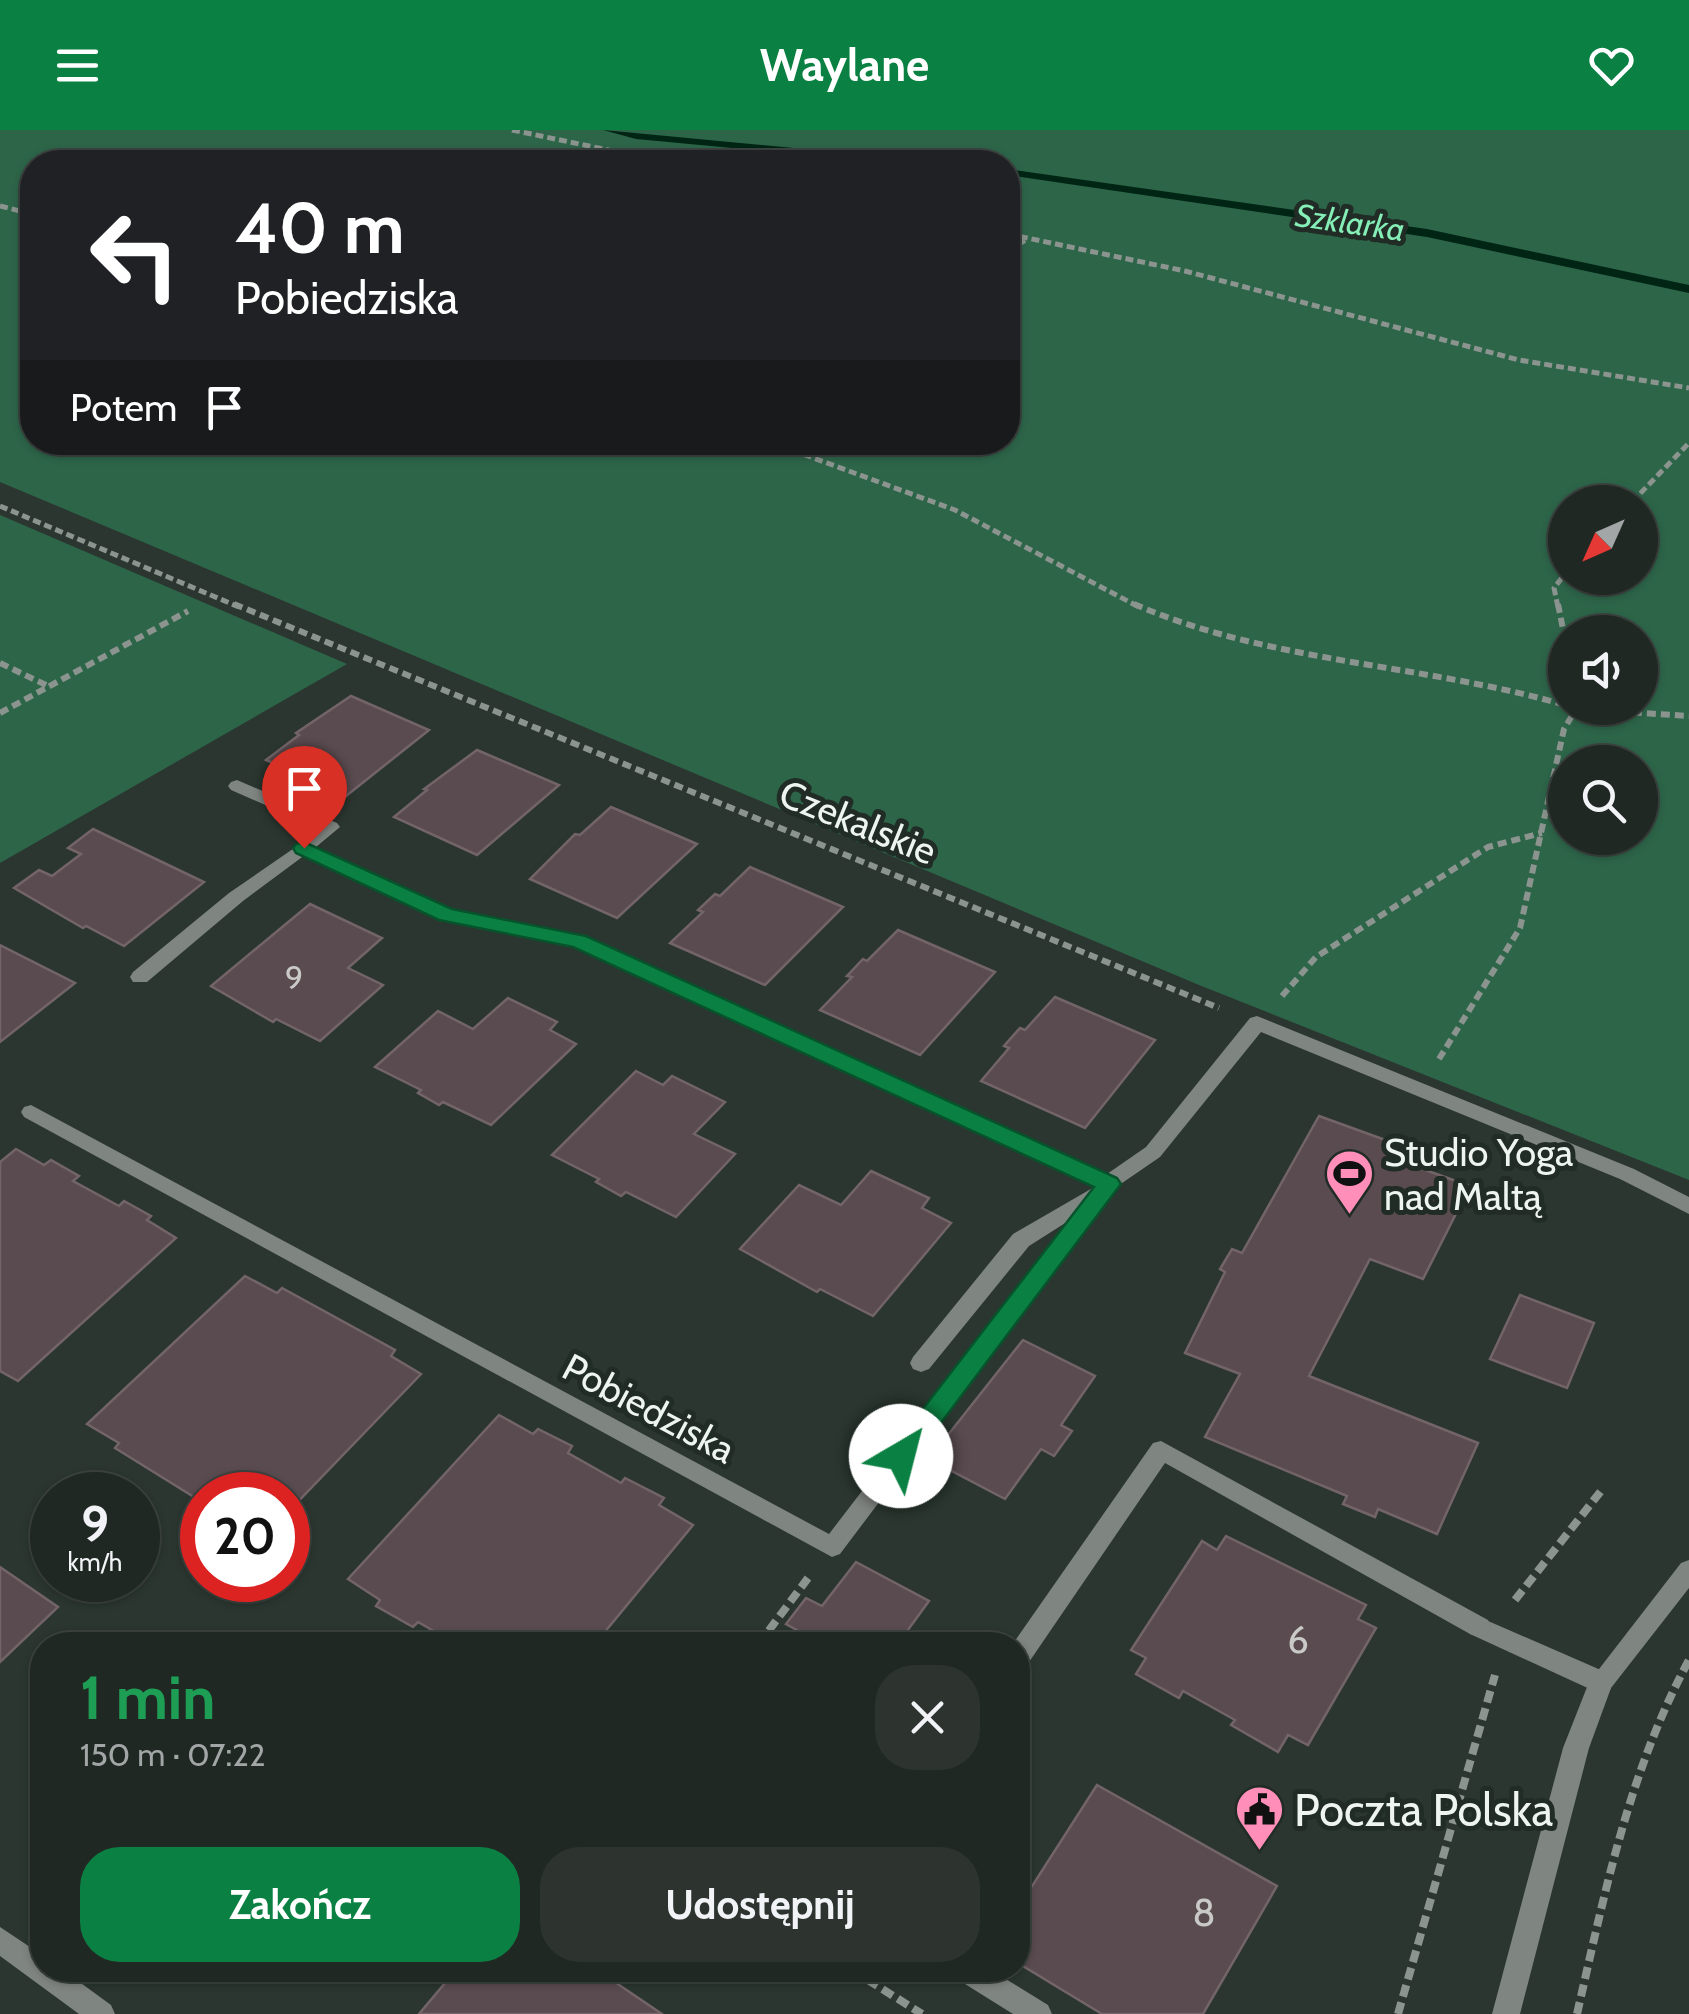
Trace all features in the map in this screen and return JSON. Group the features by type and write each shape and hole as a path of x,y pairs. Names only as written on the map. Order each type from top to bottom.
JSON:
{"street":[{"path":"140,976 331,826 237,786"},
{"path":"304,848 446,915 578,941 1109,1184"},
{"path":"920,1362 1021,1240 1153,1152 1256,1023 1627,1174 1689,1206"},
{"name":"Pobiedziska","path":"32,1112 832,1547"},
{"path":"832,1547 1109,1184"},
{"path":"1030,1640 1161,1450 1479,1627 1601,1682"},
{"path":"1506,2014 1576,1748 1601,1682 1689,1570"},
{"path":"0,1940 30,1962"},
{"path":"58,1982 102,2014"},
{"path":"986,1982 1038,2014"}],"path":[{"path":"512,130 608,150"},
{"path":"1020,236 1185,272 1519,360 1689,388"},
{"path":"1020,243 1028,238"},
{"path":"1648,485 1689,443"},
{"path":"805,455 958,512 1098,587 1165,616 1311,655 1504,686 1548,700"},
{"name":"Czekalskie","path":"0,506 478,708 1256,1023"},
{"path":"0,712 188,610"},
{"path":"0,662 48,686"},
{"path":"1658,714 1689,716"},
{"path":"1423,1091 1520,928 1566,725"},
{"path":"1256,1023 1316,958 1488,848 1542,833"},
{"path":"1398,2014 1514,1602 1601,1491"},
{"path":"768,1632 832,1547"},
{"path":"1577,2014 1617,1843 1667,1696 1689,1660"},
{"path":"871,1982 922,2014"}],"green space":[{"path":"0,130 1689,130 1689,1180 1199,985 0,482"},
{"path":"0,515 347,664 0,863"}],"building":[{"path":"351,696 429,730 346,796 266,760 299,735 296,733"},
{"path":"477,750 559,785 477,855 394,817 427,790 424,789"},
{"path":"611,807 697,844 617,918 530,879 575,834 580,835"},
{"path":"93,829 204,882 124,946 86,926 83,928 14,888 39,870 52,876 81,854 68,848"},
{"path":"750,867 843,907 765,985 670,943 703,912 698,910 715,894 720,896"},
{"path":"310,904 382,938 348,968 383,985 320,1041 276,1019 273,1022 211,986"},
{"path":"898,930 995,972 920,1055 820,1010 852,977 847,976 863,959 867,961"},
{"path":"0,945 75,983 0,1042"},
{"path":"1055,997 1155,1040 1085,1128 981,1081 1009,1048 1004,1046 1020,1028 1025,1030"},
{"path":"508,998 557,1022 550,1030 576,1044 491,1125 443,1102 439,1105 418,1093 421,1090 375,1067 438,1011 473,1029"},
{"path":"636,1071 663,1085 672,1076 725,1102 694,1134 735,1154 676,1217 626,1192 621,1196 596,1182 599,1179 552,1155"},
{"path":"1319,1116 1424,1154 1417,1167 1470,1186 1423,1279 1370,1259 1309,1376 1478,1443 1437,1534 1378,1509 1375,1517 1343,1504 1347,1496 1205,1437 1240,1374 1185,1353 1225,1272 1220,1269 1232,1249 1242,1253"},
{"path":"16,1149 44,1165 51,1160 79,1176 73,1181 119,1206 124,1201 151,1216 147,1220 176,1238 18,1381 0,1371 0,1162"},
{"path":"871,1171 929,1198 922,1208 951,1223 873,1316 820,1289 817,1292 740,1249 799,1185 841,1205"},
{"path":"245,1276 277,1293 282,1288 395,1350 391,1356 421,1374 310,1489 310,1472 180,1472 180,1488 160,1476 160,1472 115,1448 119,1443 87,1424"},
{"path":"1520,1295 1594,1323 1567,1388 1490,1359"},
{"path":"1023,1340 1095,1376 1061,1425 1072,1431 1054,1456 1041,1449 1005,1499 929,1459"},
{"path":"499,1415 533,1434 538,1429 572,1446 568,1453 621,1483 625,1478 664,1498 659,1505 693,1525 605,1632 435,1632 418,1622 413,1627 376,1606 380,1600 348,1579"},
{"path":"1226,1536 1366,1605 1358,1619 1376,1628 1308,1745 1288,1735 1278,1752 1231,1725 1235,1720 1183,1691 1179,1698 1136,1674 1146,1658 1131,1650 1202,1541 1217,1550"},
{"path":"856,1562 929,1601 906,1632 800,1632 786,1624 806,1598 822,1606"},
{"path":"0,1567 30,1588 30,1602 51,1602 58,1607 0,1662"},
{"path":"1097,1785 1277,1886 1203,2014 1102,2014 1030,1970 1030,1889"},
{"path":"446,1982 615,1982 662,2014 419,2014"}],"waterway":[{"name":"Szklarka","path":"609,130 784,150"},
{"name":"Szklarka","path":"1020,174 1427,233 1689,289"}],"place":[{"name":"Studio Yoga nad Maltą","path":"1349,1216"},
{"name":"Poczta Polska","path":"1259,1852"}],"route":[{"path":"304,848 446,915 578,941 1109,1184 901,1456"}]}
